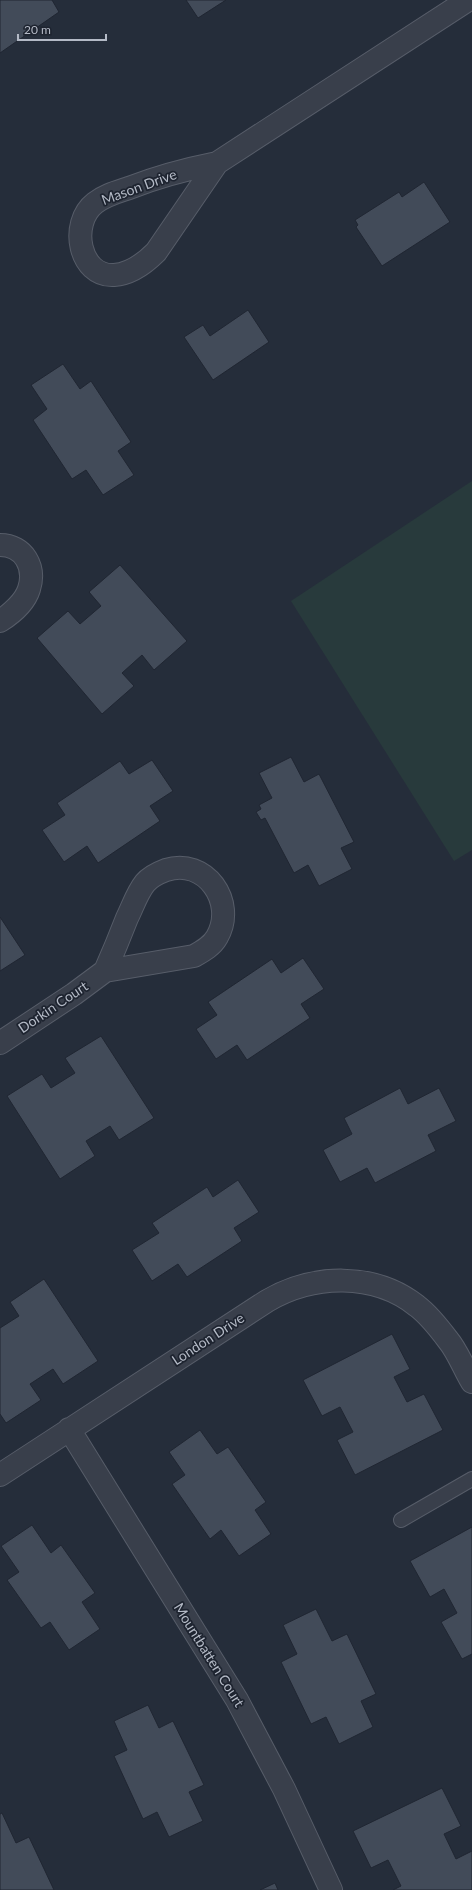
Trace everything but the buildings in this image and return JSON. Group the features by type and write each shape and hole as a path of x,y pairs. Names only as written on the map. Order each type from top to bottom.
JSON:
{"street":[{"name":"Mason Drive","path":"217,163 189,168 149,180 94,203 81,222 79,237 82,250 88,262 98,271 113,275 130,270 144,263 156,252 217,163 468,0"},
{"path":"0,545 14,547 23,553 30,566 31,578 29,590 20,604 0,621"},
{"name":"Dorkin Court","path":"0,1043 74,994 105,971 194,956 207,949 217,938 223,925 224,910 221,896 213,883 202,874 188,868 173,868 158,873 146,882 137,894 105,971"},
{"name":"London Drive","path":"0,1474 267,1301 299,1286 324,1280 348,1280 393,1291 417,1306 448,1340 472,1382"},
{"name":"Mountbatten Court","path":"68,1429 237,1700 281,1782 331,1890"}],"lane":[{"path":"401,1520 472,1479"}],"shaded area":[{"path":"472,481 472,850 454,861 291,601"}]}
